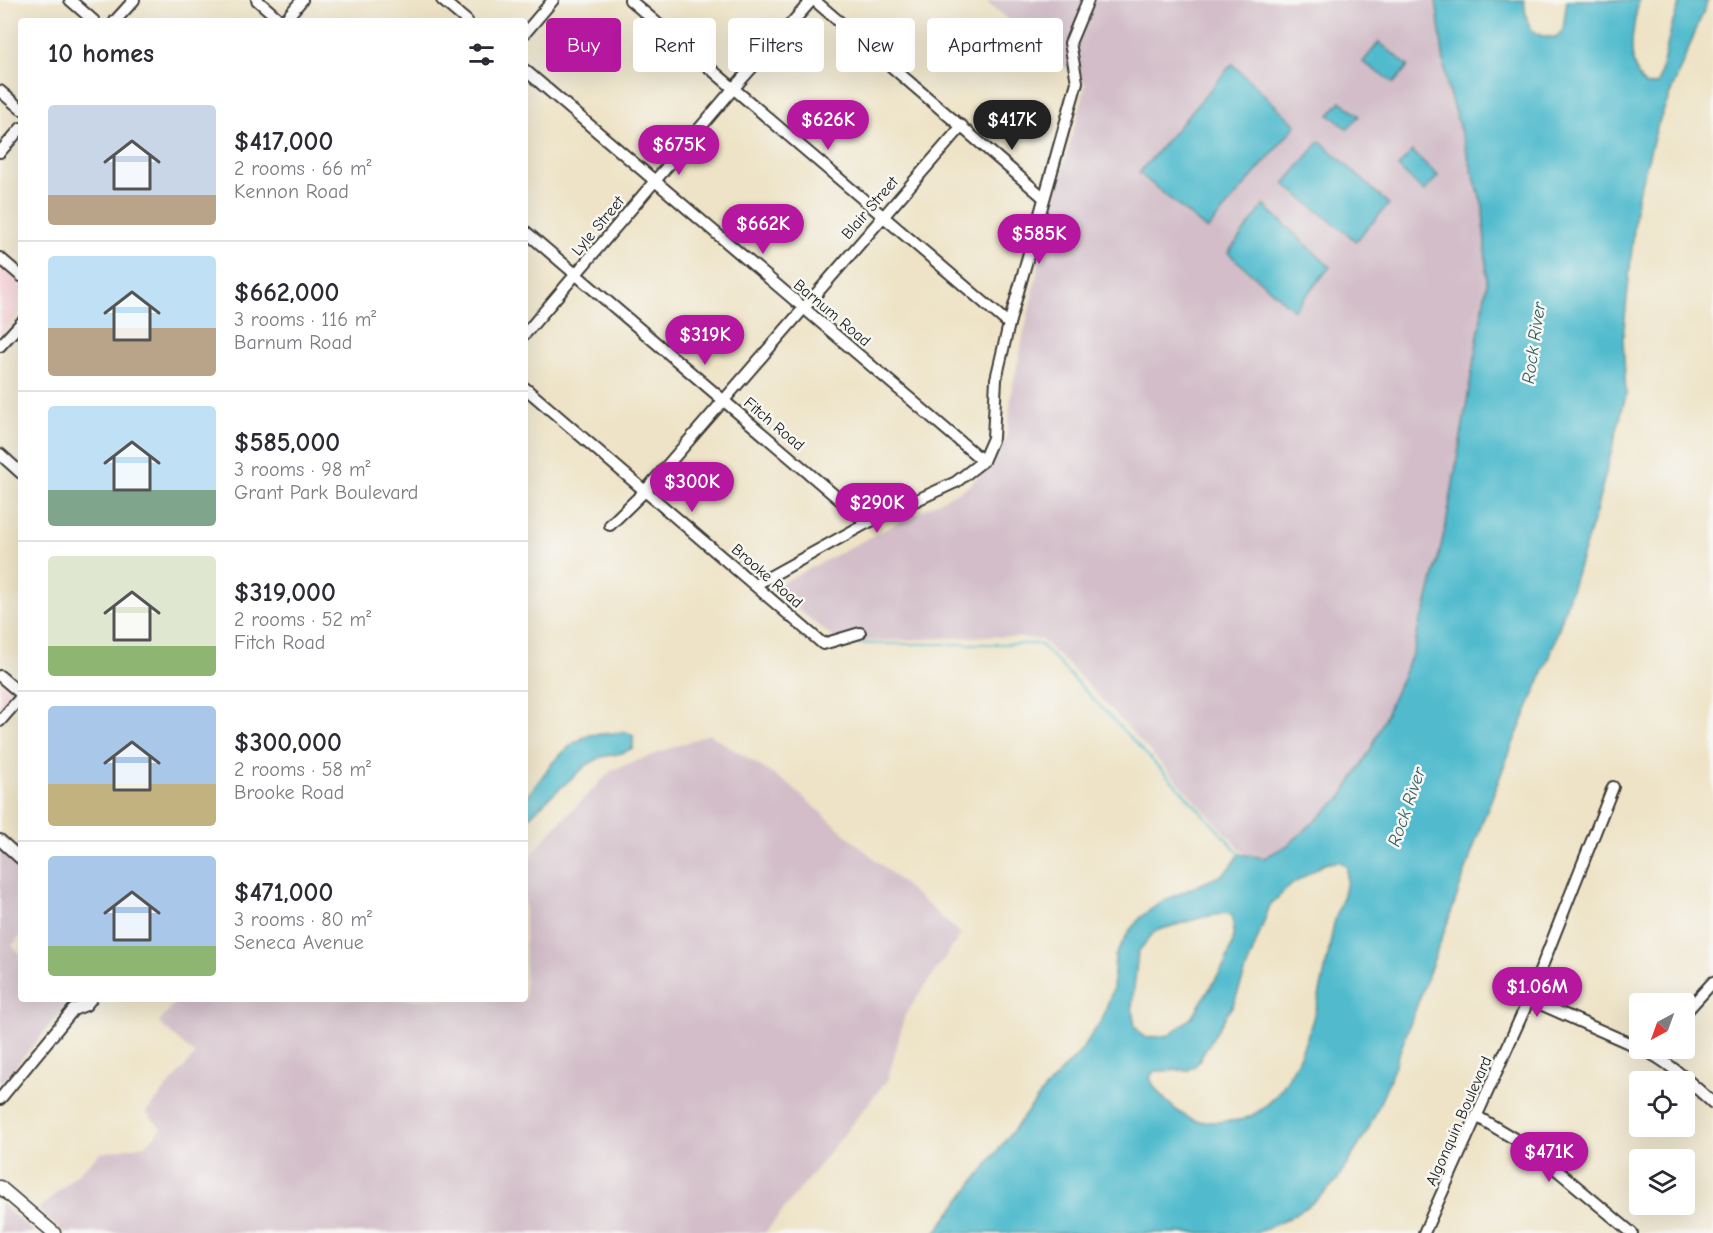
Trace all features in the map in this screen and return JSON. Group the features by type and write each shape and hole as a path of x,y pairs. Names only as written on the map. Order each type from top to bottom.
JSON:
{"main road":[{"path":"0,1187 54,1233"}],"street":[{"path":"70,0 91,18"},
{"path":"119,18 134,0"},
{"path":"256,0 279,18"},
{"path":"286,18 302,0"},
{"path":"442,0 463,18"},
{"path":"528,29 553,0"},
{"path":"630,0 1009,324"},
{"path":"813,0 1043,197"},
{"name":"Lyle Street","path":"528,331 733,89 813,0"},
{"path":"754,585 867,523 956,482 983,461 993,438 996,378 1009,324 1077,82 1071,43 1088,0"},
{"name":"Barnum Road","path":"528,73 983,461"},
{"path":"0,91 18,106"},
{"name":"Blair Street","path":"610,525 645,491 962,126"},
{"path":"0,152 18,131"},
{"name":"Fitch Road","path":"528,234 867,523"},
{"path":"0,258 18,273"},
{"path":"0,346 18,326"},
{"name":"Brooke Road","path":"528,391 823,644 860,633"},
{"path":"0,454 18,469"},
{"path":"0,676 18,693"},
{"path":"0,721 18,700"},
{"name":"Algonquin Boulevard","path":"1424,1233 1530,999 1613,787"},
{"path":"0,840 18,856"},
{"path":"1695,1002 1713,982"},
{"path":"1530,999 1629,1043"},
{"path":"0,1099 73,1010 88,1002"},
{"path":"1659,1059 1685,1077 1713,1103"},
{"path":"1478,1117 1533,1150 1632,1233"}],"shaded area":[{"path":"985,0 1436,0 1447,86 1483,207 1487,255 1485,303 1446,525 1414,650 1372,747 1342,797 1288,845 1264,858 1246,855 1073,669 1040,639 988,636 840,643 772,588 969,486 992,464 1006,440 1012,389 1050,213 1085,84 1063,66 1063,18 1006,18"},
{"path":"0,264 18,279 18,315 0,336"},
{"path":"0,682 17,697 0,715"},
{"path":"709,734 788,784 961,934 905,1015 888,1079 765,1233 65,1233 38,1210 100,1153 145,1145 162,1129 146,1112 195,1055 159,1023 175,1002 528,1002 528,859 551,831 612,770"},
{"path":"0,847 18,863 18,939 12,946 18,951 18,1002 69,1002 0,1085"},
{"path":"0,1203 35,1233 0,1233"}],"water":[{"name":"Rock River","path":"1436,0 1524,0 1526,17 1531,29 1541,36 1558,37 1563,29 1567,0 1639,0 1632,45 1635,67 1646,86 1658,84 1672,25 1681,0 1708,0 1657,127 1637,198 1623,338 1626,395 1595,515 1550,656 1482,823 1386,1089 1368,1130 1336,1182 1310,1205 1256,1233 935,1233 1044,1090 1080,1052 1103,1018 1113,989 1115,956 1129,931 1142,916 1163,901 1224,874 1240,854 1264,858 1288,845 1342,797 1372,747 1414,650 1420,620 1424,615 1435,571 1446,525 1487,283 1483,207 1447,86","holes":["1339,861 1347,867 1345,891 1335,920 1316,1007 1296,1064 1281,1088 1264,1107 1241,1120 1202,1122 1181,1113 1161,1096 1150,1077 1154,1071 1189,1070 1197,1064 1234,1003 1270,905 1291,885 1324,864","1227,913 1233,917 1233,942 1225,964 1192,1017 1170,1035 1147,1038 1143,1036 1135,1027 1132,1006 1138,952 1155,931 1203,917"]},
{"path":"1379,42 1408,66 1394,83 1363,62"},
{"path":"1232,64 1296,125 1207,230 1139,173"},
{"path":"1341,101 1359,116 1348,129 1329,115"},
{"path":"1320,141 1389,204 1356,241 1284,184"},
{"path":"1412,151 1438,176 1424,192 1398,167"},
{"path":"1264,205 1330,267 1294,310 1228,253"},
{"path":"627,732 633,736 633,748 622,753 601,757 587,765 528,818 528,795 554,761 571,745 588,735"}],"waterway":[{"path":"857,644 1037,644 1042,646 1240,854"}]}
